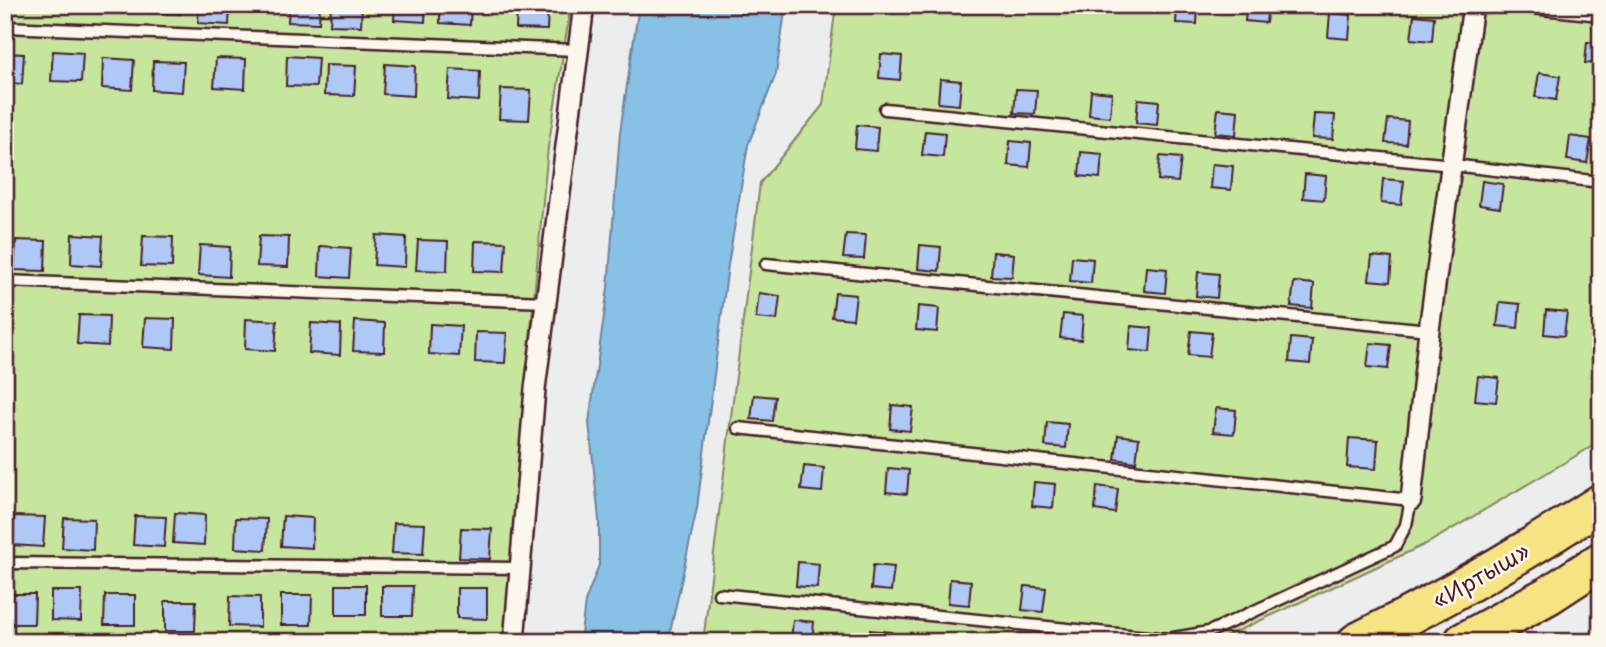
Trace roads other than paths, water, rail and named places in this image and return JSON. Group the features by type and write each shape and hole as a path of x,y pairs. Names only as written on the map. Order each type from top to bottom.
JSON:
{"highway":[{"name":"«Иртыш»","path":"1357,642 1422,610 1521,555 1601,503"},
{"name":"«Иртыш»","path":"1462,642 1549,595 1601,561"}],"street":[{"path":"514,642 535,389 584,5"},
{"path":"1411,499 1429,330 1473,5"}],"lane":[{"path":"1502,5 1601,15"},
{"path":"5,27 577,50"},
{"path":"885,109 1601,182"},
{"path":"766,264 1429,330"},
{"path":"5,281 546,302"},
{"path":"719,594 1168,639 1209,632 1395,546 1406,525 1411,499 738,428"},
{"path":"5,563 520,568"}],"water":[{"path":"639,5 786,5 776,74 748,145 728,265 697,508 668,642 580,642 585,602 599,565 599,520 589,422 608,288 620,132"}]}
